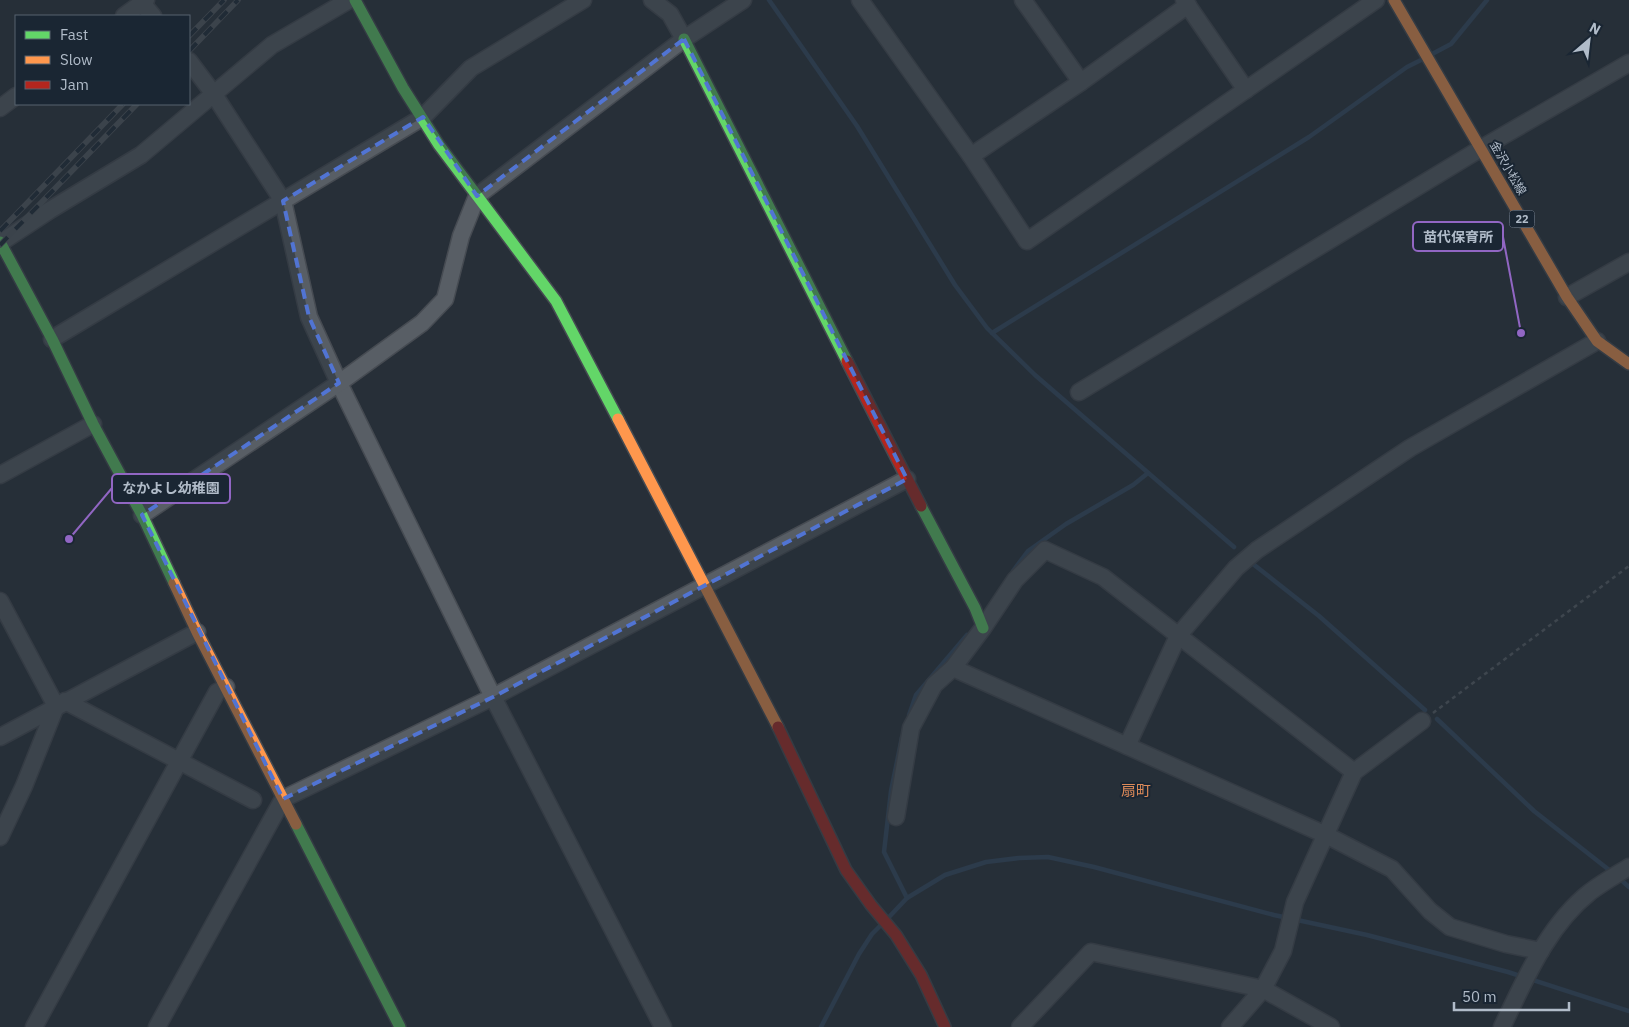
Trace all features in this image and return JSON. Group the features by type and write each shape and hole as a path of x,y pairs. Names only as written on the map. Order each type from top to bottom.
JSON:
{"street":[{"path":"349,0 272,45 141,155 0,242 52,339 93,424 142,516 198,632 400,1027"},
{"path":"355,0 403,88 439,145 556,301 791,752 846,870 871,905 896,935 921,975 945,1027"},
{"path":"52,339 423,117 472,68 584,0"},
{"path":"652,0 670,14 684,39 907,479 975,608 983,628"},
{"path":"142,516 339,383 422,323 445,299 461,236 477,196 684,39 743,0"},
{"path":"860,0 971,156 1027,241 1376,0"},
{"path":"1023,0 1081,82"},
{"name":"金沢小松線","path":"1394,0 1567,296 1597,341 1629,364"},
{"path":"125,15 144,2 152,15"},
{"path":"971,156 1081,82 1186,2 1246,90"},
{"path":"190,62 213,93 283,201 309,316 339,383 493,697 663,1027"},
{"path":"1079,392 1480,149 1629,63"},
{"path":"0,108 15,97"},
{"path":"1567,296 1629,262"},
{"path":"1126,746 1178,636 1236,568 1257,550 1410,448 1597,341"},
{"path":"0,475 93,424"},
{"path":"157,1027 283,799 493,697 907,479"},
{"path":"896,816 911,728 934,685 953,668 1015,580 1045,550 1073,561 1103,577 1354,772"},
{"path":"0,601 60,703 254,800"},
{"path":"0,737 60,703 198,632"},
{"path":"953,668 1326,835 1392,869 1430,911 1450,927 1538,956"},
{"path":"34,1027 217,692 226,687"},
{"path":"0,837 60,703"},
{"path":"1230,1027 1263,989 1283,951 1295,902 1354,772 1422,721"},
{"path":"1502,1027 1538,956 1565,917 1590,892 1627,868"},
{"path":"1020,1027 1091,952 1263,989 1331,1027"}],"path":[{"path":"1422,721 1629,566"}],"highlighted area":[{"path":"684,39 907,479 493,697 283,799 142,515 339,383 309,317 283,201 423,117 477,196"}],"waterway":[{"path":"769,0 857,126 955,285 987,328 1035,375 1234,547"},
{"path":"1434,53 1451,44 1487,0"},
{"path":"992,333 1309,137 1407,67 1421,60"},
{"path":"1013,571 1028,551 1066,524 1133,485 1148,473"},
{"path":"1253,564 1319,616 1425,710"},
{"path":"909,715 916,695 967,635"},
{"path":"1437,719 1534,811 1613,873"},
{"path":"902,737 891,791 884,852 907,898"},
{"path":"890,916 907,898 945,875 986,862 1048,857 1094,867 1274,915 1367,935 1508,972 1629,1011"},
{"path":"1619,878 1629,887"},
{"path":"821,1027 859,954 879,927"}],"railway":[{"path":"190,35 224,0"},
{"path":"190,50 238,0"},
{"path":"0,231 122,105"},
{"path":"0,245 136,105"}],"traffic: fast":[{"path":"355,0 403,88 439,145 556,301 618,419"},
{"path":"684,39 847,361"},
{"path":"0,242 142,515 174,583"},
{"path":"921,506 975,608 983,628"},
{"path":"296,824 400,1027"}],"traffic: slow":[{"path":"1394,0 1567,297 1597,341 1629,364"},
{"path":"618,419 778,727"},
{"path":"174,583 197,632 296,824"}],"traffic: jam":[{"path":"847,361 921,506"},
{"path":"778,727 846,870 871,905 896,935 921,975 945,1027"}],"place":[{"name":"苗代保育所","path":"1521,333"},
{"name":"なかよし幼稚園","path":"69,539"}],"district":[{"name":"扇町","path":"1136,791"}]}
